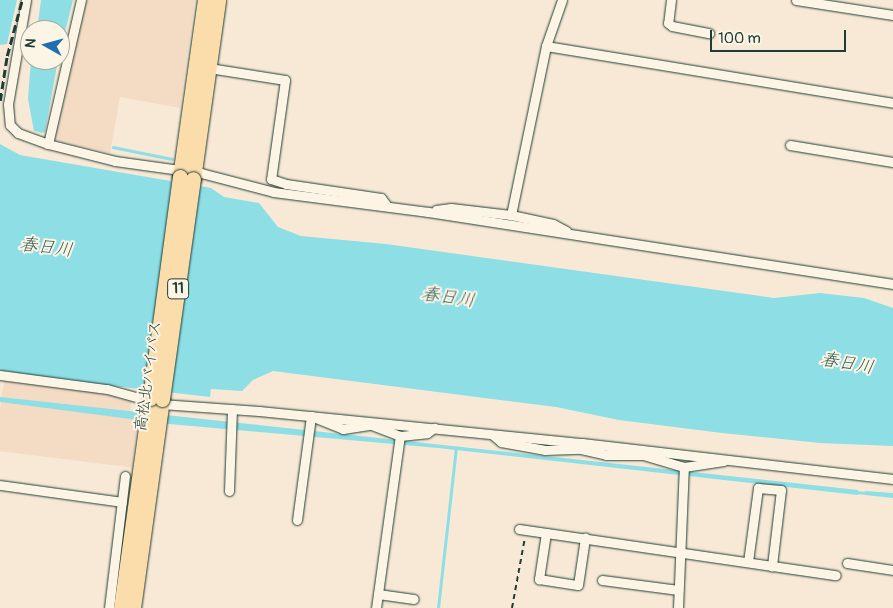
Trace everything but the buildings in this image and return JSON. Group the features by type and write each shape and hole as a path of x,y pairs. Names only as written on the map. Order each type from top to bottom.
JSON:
{"highway":[{"name":"高松北バイパス","path":"133,608 155,409 198,98 205,0"},
{"name":"高松北バイパス","path":"198,98 209,68 218,0"},
{"name":"高松北バイパス","path":"121,608 155,409"}],"street":[{"path":"26,0 4,103 12,130 48,144 114,160 274,192 388,206 893,284"},
{"path":"48,144 81,0"},
{"path":"511,215 546,46 562,0"},
{"path":"671,0 668,23 672,26 709,33"},
{"path":"796,0 893,15"},
{"path":"546,46 893,103"},
{"path":"209,68 285,80 271,179 286,184 381,198 388,206"},
{"path":"790,145 893,162"},
{"path":"428,212 451,208 511,215 553,224 570,234"},
{"path":"1,378 107,389 155,409 232,409 311,416 434,428 644,453 729,460 893,478"},
{"path":"229,491 232,409"},
{"path":"297,520 311,416"},
{"path":"369,423 400,436 427,433 434,428"},
{"path":"376,608 400,436"},
{"path":"644,453 684,467 729,460"},
{"path":"678,608 684,467"},
{"path":"109,608 126,476"},
{"path":"0,485 122,502"},
{"path":"748,562 758,488 781,490 772,566"},
{"path":"523,530 836,575"},
{"path":"546,533 539,579 578,585 585,538"},
{"path":"847,563 893,570"},
{"path":"602,580 678,590"},
{"path":"378,594 414,599"}],"path":[{"path":"512,608 523,530"}],"shaded area":[{"path":"83,0 195,0 180,108 120,97 110,153 56,141 54,133 68,70 70,70 70,60"},
{"path":"5,378 105,391 132,400 130,412 1,398"},
{"path":"1,402 138,419 132,467 0,451"}],"water":[{"path":"0,0 17,0 7,44 0,45"},
{"path":"41,0 73,0 68,20 38,20"},
{"path":"30,70 56,70 45,132 34,131 28,99"},
{"name":"春日川","path":"0,144 20,155 211,188 224,197 259,203 278,227 301,236 386,244 774,298 820,293 864,298 893,308 893,446 820,443 722,433 619,420 556,407 273,371 253,380 242,391 211,389 210,397 0,373"},
{"path":"0,397 858,490 858,495 438,448 169,424 0,402"},
{"path":"865,491 893,493 893,498 865,495"}],"waterway":[{"path":"113,147 172,159"},
{"path":"438,608 456,448"},
{"path":"855,492 867,493"}],"railway":[{"path":"0,101 7,56 22,0"}]}
